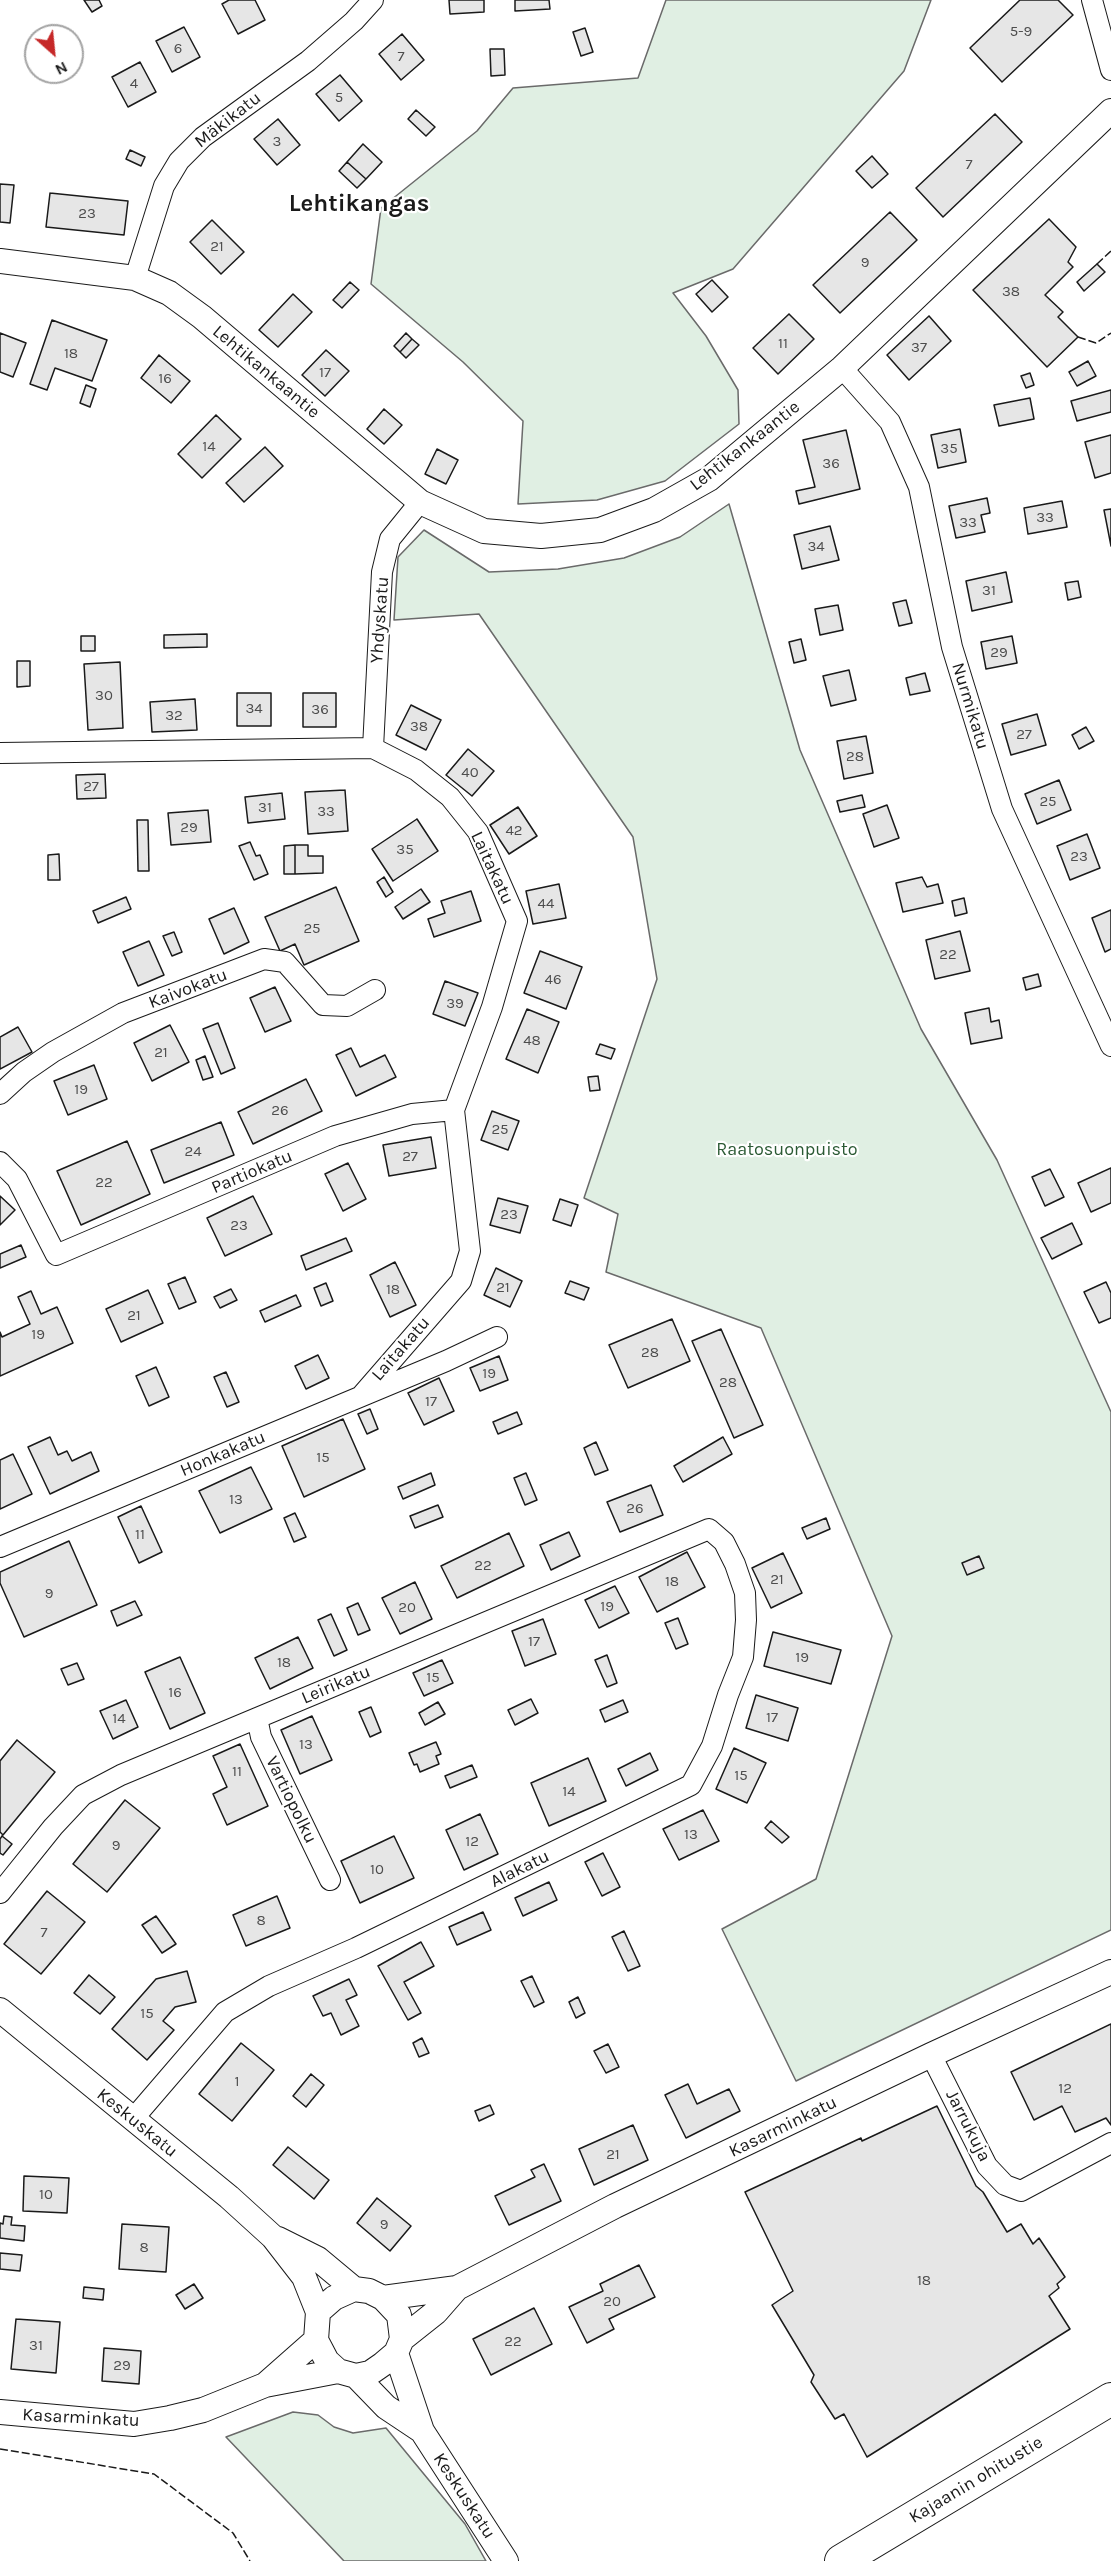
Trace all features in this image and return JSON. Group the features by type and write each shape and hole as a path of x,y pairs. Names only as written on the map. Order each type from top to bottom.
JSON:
{"highway":[{"name":"Kajaanin ohitustie","path":"841,2561 1111,2399"}],"street":[{"name":"Mäkikatu","path":"135,278 164,186 179,161 203,137 308,61 354,21 373,0"},
{"path":"1092,0 1111,70"},
{"name":"Lehtikankaantie","path":"0,261 135,278 169,293 202,317 420,502 484,531 541,536 600,530 654,510 709,479 842,368 1111,111"},
{"name":"Nurmikatu","path":"842,368 890,422 920,486 952,647 1002,809 1111,1046"},
{"name":"Yhdyskatu","path":"373,748 382,572 390,539 420,502"},
{"name":"Laitakatu","path":"0,753 373,748 416,770 450,798 478,832 517,921 492,1007 454,1110 470,1251 460,1281 361,1396"},
{"name":"Kaivokatu","path":"0,1094 24,1072 53,1052 123,1013 264,959 285,962 323,1005 346,1006 375,990"},
{"name":"Partiokatu","path":"0,1162 17,1179 56,1255 335,1136 412,1114 454,1110"},
{"name":"Honkakatu","path":"0,1547 446,1361 497,1337"},
{"name":"Leirikatu","path":"0,1893 53,1827 83,1795 121,1775 709,1529"},
{"name":"Alakatu","path":"133,2119 225,2012 269,1986 356,1948 691,1785 712,1746 728,1695 744,1657 746,1629 745,1593 735,1564 724,1542 709,1529"},
{"name":"Vartiopolku","path":"257,1718 261,1737 330,1880"},
{"name":"Kasarminkatu","path":"383,2298 457,2288 615,2206 1111,1972"},
{"name":"Keskuskatu","path":"0,2010 229,2197 273,2237 304,2277 318,2312"},
{"name":"Jarrukuja","path":"931,2055 987,2166 1005,2185 1021,2191 1111,2143"},
{"name":"Keskuskatu","path":"273,2237 318,2259 354,2289"},
{"name":"Kasarminkatu","path":"399,2346 436,2312 457,2288"},
{"path":"265,2385 370,2373 399,2346 399,2315 383,2298 369,2291 354,2289 334,2298 318,2312 316,2340 327,2361 347,2374"},
{"path":"265,2385 316,2340"},
{"name":"Keskuskatu","path":"399,2346 422,2431 506,2561"},
{"name":"Keskuskatu","path":"347,2374 386,2407 422,2431"},
{"name":"Kasarminkatu","path":"0,2412 134,2424 203,2410 265,2385"}],"green space":[{"path":"666,0 931,0 904,71 733,269 673,293 706,336 738,390 739,424 665,481 597,500 518,504 523,421 463,362 371,284 381,208 477,131 513,88 638,78"},
{"name":"Raatosuonpuisto","path":"729,504 800,750 921,1029 997,1160 1111,1412 1111,1930 796,2081 722,1929 816,1879 892,1636 761,1328 606,1272 618,1214 584,1198 657,979 633,837 479,614 394,620 398,557 424,530 489,572 558,569 624,558 680,537"},
{"path":"293,2412 318,2415 334,2427 353,2433 386,2428 465,2524 486,2561 344,2561 226,2437"}],"building":[{"path":"84,0 99,0 102,6 92,12"},
{"path":"229,0 255,0 265,20 238,34 222,4"},
{"path":"449,0 484,0 484,12 450,14"},
{"path":"515,0 549,0 550,9 515,11"},
{"path":"1020,0 1058,0 1073,15 1002,82 970,48"},
{"path":"184,27 200,57 172,72 156,41"},
{"path":"585,28 593,52 581,56 573,32"},
{"path":"402,34 424,60 401,80 379,54"},
{"path":"490,49 504,49 505,75 491,76"},
{"path":"140,62 156,92 128,107 112,77"},
{"path":"340,75 362,101 339,121 316,94"},
{"path":"416,110 435,127 426,136 408,119"},
{"path":"995,114 1022,142 943,217 916,188"},
{"path":"278,119 300,145 277,165 254,139"},
{"path":"363,144 382,162 366,179 347,162"},
{"path":"130,150 145,157 141,166 126,159"},
{"path":"872,156 888,174 872,188 856,171"},
{"path":"347,162 366,179 357,188 339,171"},
{"path":"0,184 14,185 10,223 0,222"},
{"path":"50,193 128,201 124,235 46,227"},
{"path":"890,212 917,240 840,313 813,285"},
{"path":"1049,219 1076,247 1068,262 1073,267 1045,295 1063,312 1058,317 1078,337 1047,367 973,290"},
{"path":"212,220 244,252 221,274 190,242"},
{"path":"1097,264 1105,272 1084,291 1077,282"},
{"path":"712,280 728,297 712,312 696,294"},
{"path":"350,282 359,290 342,308 333,300"},
{"path":"293,294 312,312 278,347 259,330"},
{"path":"789,314 814,339 778,374 753,348"},
{"path":"929,316 951,341 909,380 887,355"},
{"path":"52,320 107,340 92,381 55,368 47,390 30,384"},
{"path":"0,333 26,343 13,377 0,372"},
{"path":"406,333 412,339 400,352 394,346"},
{"path":"412,339 419,345 406,358 400,352"},
{"path":"326,350 349,371 325,396 302,375"},
{"path":"159,355 190,381 171,403 141,378"},
{"path":"1088,361 1096,376 1077,386 1069,372"},
{"path":"1030,373 1034,385 1026,388 1021,376"},
{"path":"86,385 96,389 90,407 80,403"},
{"path":"1111,390 1111,412 1077,421 1071,401"},
{"path":"1030,398 1034,419 999,426 994,405"},
{"path":"384,409 402,425 384,444 367,429"},
{"path":"216,415 241,439 202,478 178,454"},
{"path":"960,429 966,462 938,468 931,435"},
{"path":"846,430 860,489 799,504 796,491 815,487 803,440"},
{"path":"1111,435 1111,473 1095,478 1085,442"},
{"path":"265,447 283,466 244,502 226,483"},
{"path":"437,449 458,460 446,484 425,474"},
{"path":"987,498 990,513 981,515 985,532 956,538 949,506"},
{"path":"1062,501 1067,527 1028,534 1024,508"},
{"path":"1111,509 1111,546 1104,510"},
{"path":"830,526 839,560 802,569 794,535"},
{"path":"1006,572 1012,602 972,611 966,581"},
{"path":"1078,581 1081,597 1068,600 1065,583"},
{"path":"906,600 912,623 899,626 893,603"},
{"path":"838,605 843,630 820,635 815,609"},
{"path":"207,634 207,647 164,648 164,635"},
{"path":"81,636 95,636 95,651 81,651"},
{"path":"1012,636 1017,663 986,669 981,642"},
{"path":"801,639 806,660 794,663 789,642"},
{"path":"17,661 30,661 30,686 17,687"},
{"path":"120,662 123,728 88,730 84,664"},
{"path":"849,670 856,700 831,706 823,676"},
{"path":"925,673 930,691 910,695 906,678"},
{"path":"237,693 271,693 271,726 237,726"},
{"path":"303,693 336,693 336,727 303,727"},
{"path":"195,699 197,730 152,732 150,702"},
{"path":"411,705 441,720 426,750 396,735"},
{"path":"1037,714 1046,745 1011,755 1002,724"},
{"path":"1086,727 1094,741 1079,749 1072,735"},
{"path":"866,736 873,773 844,779 837,741"},
{"path":"468,749 494,771 472,796 446,775"},
{"path":"105,774 106,798 77,799 76,775"},
{"path":"1059,780 1071,810 1037,824 1025,794"},
{"path":"345,790 348,831 308,834 305,792"},
{"path":"282,793 285,819 248,823 245,797"},
{"path":"862,795 865,807 840,812 837,801"},
{"path":"887,805 899,838 874,847 863,814"},
{"path":"518,807 537,836 509,854 490,825"},
{"path":"208,810 211,842 171,845 168,813"},
{"path":"417,819 438,851 393,881 372,849"},
{"path":"137,820 148,820 149,871 138,871"},
{"path":"1087,834 1100,868 1070,880 1057,846"},
{"path":"250,842 256,856 260,855 268,874 254,880 239,846"},
{"path":"295,845 308,845 308,856 323,856 323,873 295,874"},
{"path":"295,845 295,874 284,874 284,846"},
{"path":"59,854 60,880 48,880 48,855"},
{"path":"384,877 393,892 386,897 377,882"},
{"path":"922,877 927,887 938,884 943,903 903,912 896,883"},
{"path":"559,884 566,918 533,924 526,891"},
{"path":"336,887 359,941 304,965 295,944 280,951 265,917"},
{"path":"421,889 430,902 403,919 395,907"},
{"path":"471,891 481,921 434,937 428,919 445,913 441,901"},
{"path":"126,897 131,909 98,923 93,911"},
{"path":"964,898 967,913 955,916 952,901"},
{"path":"234,908 249,942 224,954 209,919"},
{"path":"1111,910 1111,949 1105,952 1092,918"},
{"path":"960,931 970,971 935,979 926,940"},
{"path":"174,932 182,952 172,956 163,936"},
{"path":"149,941 164,975 138,986 123,952"},
{"path":"540,951 582,967 566,1009 524,993"},
{"path":"1038,974 1041,986 1026,990 1023,978"},
{"path":"445,981 478,993 465,1026 433,1014"},
{"path":"275,987 291,1021 265,1032 250,998"},
{"path":"989,1008 991,1022 999,1020 1002,1038 971,1044 965,1013"},
{"path":"527,1009 559,1022 538,1073 506,1059"},
{"path":"218,1023 235,1068 221,1074 203,1029"},
{"path":"170,1025 189,1062 152,1081 134,1043"},
{"path":"18,1027 32,1052 0,1069 0,1037"},
{"path":"600,1044 615,1049 611,1059 596,1054"},
{"path":"351,1048 360,1067 385,1055 396,1077 356,1096 336,1055"},
{"path":"205,1056 213,1077 203,1080 196,1060"},
{"path":"94,1065 107,1099 68,1115 54,1081"},
{"path":"598,1076 600,1090 590,1091 588,1077"},
{"path":"306,1079 322,1111 253,1144 238,1112"},
{"path":"492,1111 519,1121 508,1150 481,1140"},
{"path":"221,1122 234,1155 164,1183 151,1150"},
{"path":"431,1137 436,1168 389,1176 383,1145"},
{"path":"127,1141 150,1194 81,1225 57,1171"},
{"path":"348,1163 366,1199 343,1211 325,1174"},
{"path":"1111,1168 1111,1203 1091,1212 1078,1183"},
{"path":"1050,1169 1064,1197 1045,1206 1032,1177"},
{"path":"0,1196 15,1210 0,1225"},
{"path":"253,1196 272,1234 225,1256 207,1218"},
{"path":"498,1198 528,1206 520,1233 490,1225"},
{"path":"560,1199 578,1205 571,1226 553,1220"},
{"path":"1072,1223 1082,1244 1052,1259 1041,1238"},
{"path":"346,1238 352,1251 306,1270 301,1256"},
{"path":"21,1245 26,1257 0,1268 0,1254"},
{"path":"395,1262 416,1305 390,1317 370,1275"},
{"path":"496,1268 522,1281 510,1307 484,1295"},
{"path":"185,1277 196,1302 179,1309 168,1284"},
{"path":"570,1281 589,1288 584,1300 565,1293"},
{"path":"1106,1282 1111,1293 1111,1318 1099,1323 1084,1292"},
{"path":"326,1283 333,1301 321,1306 314,1288"},
{"path":"231,1289 237,1300 220,1308 214,1297"},
{"path":"148,1290 163,1323 121,1342 106,1309"},
{"path":"31,1291 41,1314 57,1307 73,1343 0,1376 0,1332 2,1337 30,1324 18,1297"},
{"path":"296,1295 301,1306 265,1322 260,1311"},
{"path":"672,1319 690,1361 628,1388 609,1345"},
{"path":"721,1329 763,1425 734,1438 692,1341"},
{"path":"318,1355 329,1378 306,1389 295,1366"},
{"path":"499,1356 508,1380 480,1391 470,1368"},
{"path":"156,1367 169,1397 149,1406 136,1376"},
{"path":"226,1372 239,1402 227,1407 214,1377"},
{"path":"439,1378 454,1411 424,1425 408,1393"},
{"path":"370,1409 378,1429 367,1434 358,1414"},
{"path":"517,1412 522,1424 498,1434 493,1422"},
{"path":"343,1419 365,1469 304,1497 282,1446"},
{"path":"50,1437 58,1455 67,1451 72,1461 91,1452 99,1471 50,1494 28,1447"},
{"path":"723,1437 732,1454 683,1482 674,1466"},
{"path":"596,1442 608,1470 595,1475 584,1448"},
{"path":"13,1454 32,1494 0,1509 0,1460"},
{"path":"251,1467 272,1509 220,1533 199,1491"},
{"path":"431,1473 435,1485 403,1499 398,1487"},
{"path":"526,1473 537,1500 525,1505 514,1478"},
{"path":"651,1485 663,1515 620,1532 607,1502"},
{"path":"438,1505 443,1517 415,1528 410,1516"},
{"path":"141,1506 162,1552 139,1563 118,1517"},
{"path":"295,1513 306,1537 294,1542 284,1518"},
{"path":"826,1518 830,1529 807,1539 802,1528"},
{"path":"569,1532 580,1556 551,1570 540,1545"},
{"path":"509,1533 524,1566 457,1598 441,1566"},
{"path":"69,1541 97,1605 24,1637 0,1583 0,1572"},
{"path":"687,1552 705,1587 657,1612 639,1577"},
{"path":"783,1553 802,1593 771,1608 752,1568"},
{"path":"979,1556 984,1568 967,1575 962,1563"},
{"path":"415,1582 432,1619 400,1634 382,1598"},
{"path":"615,1586 629,1613 599,1628 585,1600"},
{"path":"135,1601 142,1615 117,1626 111,1611"},
{"path":"358,1603 370,1630 358,1635 347,1608"},
{"path":"331,1614 347,1650 334,1656 318,1620"},
{"path":"678,1618 688,1644 676,1649 665,1623"},
{"path":"543,1619 556,1654 525,1666 512,1631"},
{"path":"773,1632 841,1650 831,1684 764,1666"},
{"path":"298,1637 313,1668 270,1689 255,1658"},
{"path":"607,1655 617,1683 607,1687 595,1660"},
{"path":"180,1657 205,1713 170,1729 145,1672"},
{"path":"442,1660 453,1683 424,1696 413,1673"},
{"path":"77,1663 84,1679 68,1685 61,1669"},
{"path":"756,1695 798,1708 788,1741 746,1728"},
{"path":"531,1699 538,1713 515,1725 508,1710"},
{"path":"126,1700 138,1727 113,1739 100,1711"},
{"path":"623,1700 628,1712 605,1722 600,1710"},
{"path":"438,1702 445,1714 425,1725 419,1713"},
{"path":"371,1707 381,1732 370,1737 359,1712"},
{"path":"312,1716 332,1760 300,1774 281,1730"},
{"path":"17,1740 55,1772 3,1835 0,1832 0,1761"},
{"path":"436,1742 441,1754 436,1756 439,1764 420,1772 409,1753"},
{"path":"240,1744 268,1806 227,1825 213,1794 227,1787 213,1756"},
{"path":"734,1748 766,1763 747,1803 716,1789"},
{"path":"650,1753 658,1770 626,1786 618,1769"},
{"path":"588,1758 606,1801 549,1826 531,1783"},
{"path":"472,1765 477,1777 450,1788 445,1776"},
{"path":"125,1800 160,1828 107,1892 73,1864"},
{"path":"703,1810 719,1841 679,1860 663,1829"},
{"path":"480,1814 498,1854 464,1870 446,1830"},
{"path":"771,1821 789,1837 782,1843 765,1828"},
{"path":"2,1836 12,1844 3,1855 0,1853"},
{"path":"394,1836 414,1878 360,1903 341,1861"},
{"path":"603,1853 620,1887 602,1896 585,1862"},
{"path":"549,1882 557,1900 523,1916 515,1898"},
{"path":"47,1891 85,1922 41,1974 4,1944"},
{"path":"277,1896 290,1928 246,1946 233,1915"},
{"path":"483,1912 491,1930 457,1945 449,1927"},
{"path":"156,1916 176,1944 162,1953 142,1925"},
{"path":"624,1931 640,1966 628,1971 612,1937"},
{"path":"421,1942 434,1966 404,1982 421,2013 408,2020 378,1966"},
{"path":"187,1971 196,2002 175,2007 163,2021 174,2030 147,2060 112,2029 156,1979"},
{"path":"89,1975 115,1997 100,2014 74,1993"},
{"path":"532,1976 544,2002 534,2007 521,1981"},
{"path":"349,1979 357,1995 346,2000 359,2026 341,2035 331,2013 323,2016 313,1996"},
{"path":"578,1997 585,2013 576,2018 569,2002"},
{"path":"1111,2024 1111,2125 1106,2118 1075,2132 1062,2106 1034,2120 1011,2072"},
{"path":"422,2038 429,2053 419,2057 413,2043"},
{"path":"241,2043 274,2070 232,2121 199,2094"},
{"path":"608,2044 619,2067 606,2073 594,2051"},
{"path":"311,2074 324,2085 306,2107 293,2096"},
{"path":"688,2084 697,2104 729,2089 740,2111 686,2138 665,2095"},
{"path":"490,2105 494,2114 479,2121 475,2111"},
{"path":"937,2106 976,2186 983,2192 1007,2232 1021,2224 1033,2244 1039,2238 1065,2277 1057,2284 1059,2288 1049,2296 1070,2329 867,2457 844,2414 835,2419 811,2382 814,2375 772,2305 793,2291 745,2192 861,2138 862,2141"},
{"path":"633,2125 648,2160 594,2185 579,2149"},
{"path":"288,2147 329,2180 314,2199 273,2165"},
{"path":"544,2164 561,2201 509,2225 495,2196 535,2177 531,2170"},
{"path":"24,2176 69,2178 67,2213 23,2211"},
{"path":"377,2198 411,2226 390,2251 357,2223"},
{"path":"4,2216 12,2217 11,2225 25,2226 24,2241 0,2238 0,2223 3,2224"},
{"path":"122,2224 169,2227 166,2272 119,2269"},
{"path":"0,2253 22,2255 20,2271 0,2269"},
{"path":"639,2265 655,2297 609,2319 614,2329 587,2343 569,2307 603,2291 600,2284"},
{"path":"194,2284 203,2298 185,2309 176,2295"},
{"path":"84,2287 104,2289 103,2300 83,2298"},
{"path":"534,2308 552,2344 491,2375 473,2339"},
{"path":"16,2319 60,2322 56,2373 11,2369"},
{"path":"104,2348 141,2351 139,2384 102,2381"}],"fence":[{"path":"1097,264 1111,251"},
{"path":"1078,337 1096,343 1111,333"},
{"path":"0,2449 154,2474 233,2533 250,2561"}],"district":[{"name":"Lehtikangas","path":"359,204"}]}
